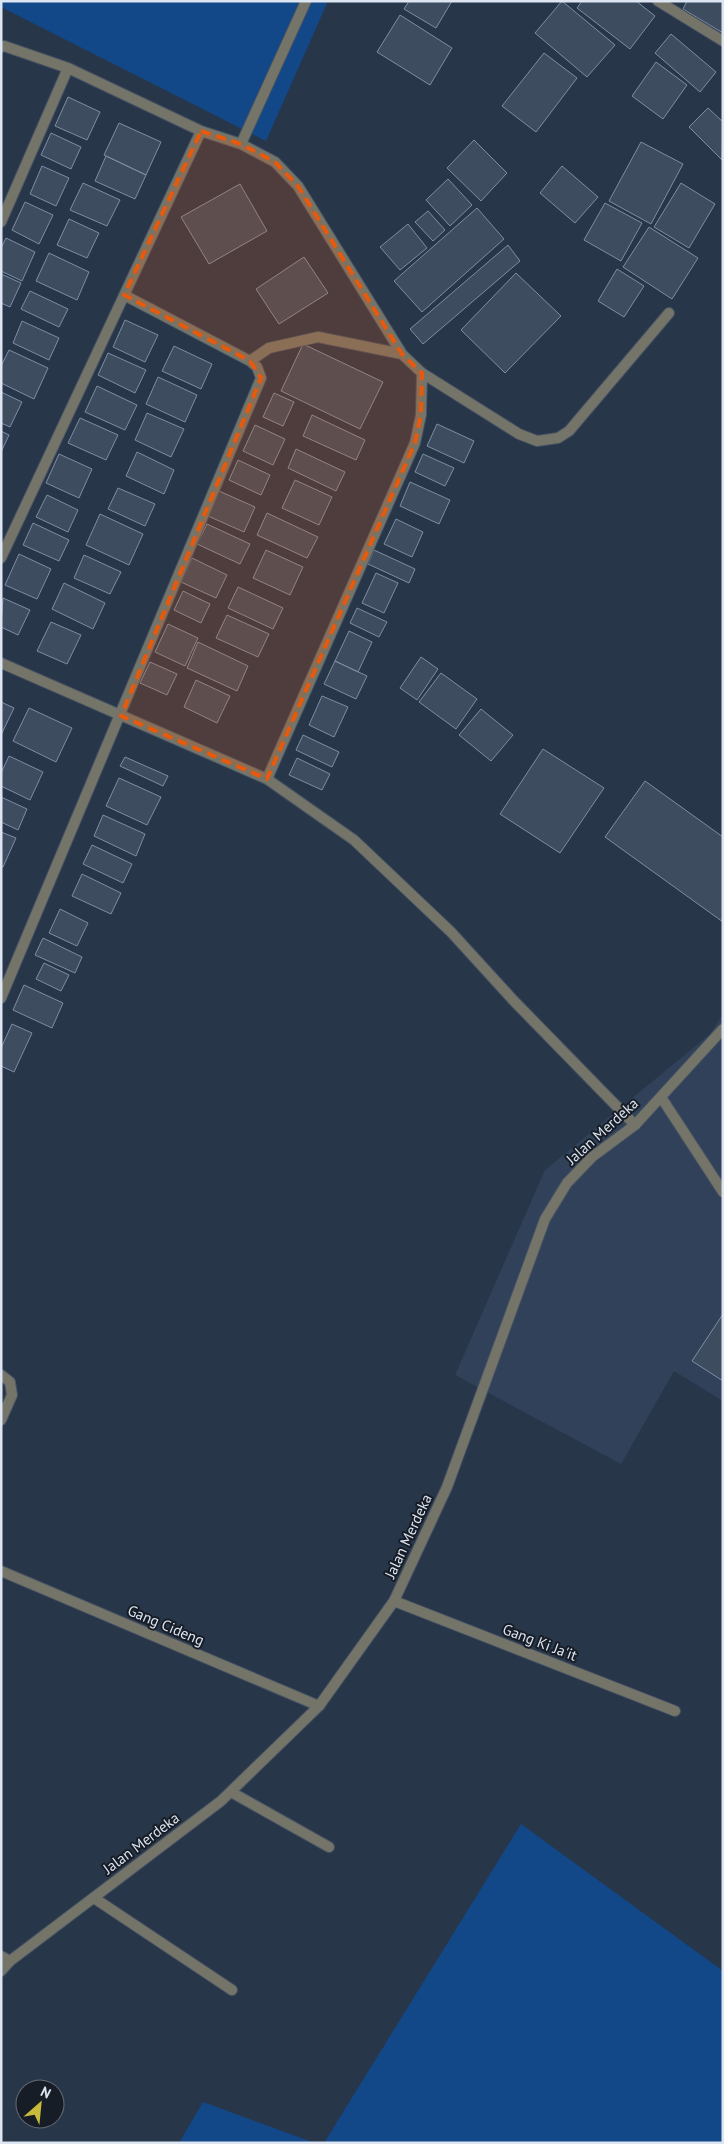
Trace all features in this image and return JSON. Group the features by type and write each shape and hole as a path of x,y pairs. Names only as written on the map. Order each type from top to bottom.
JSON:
{"street":[{"path":"242,144 306,1"},
{"path":"658,1 723,41"},
{"path":"1,47 4,46 68,68 201,131 242,144 275,162 298,186 402,354 422,373 518,434 537,441 558,438 569,431 669,313"},
{"path":"1,222 68,68"},
{"path":"1,558 201,131"},
{"path":"1,998 121,716 260,378 257,367 250,361 124,295"},
{"path":"250,361 269,348 318,337 402,354"},
{"path":"267,778 415,443 421,415 422,373"},
{"path":"1,662 121,716 267,778 354,840 450,932 513,1000 635,1124"},
{"name":"Jalan Merdeka","path":"1,1971 6,1959 94,1898 231,1792 319,1706 394,1601 447,1487 545,1219 567,1183 592,1157 635,1124 723,1029"},
{"path":"661,1097 723,1192"},
{"path":"1,1375 10,1382 12,1395 1,1420"},
{"name":"Gang Cideng","path":"1,1571 319,1706"},
{"name":"Gang Ki Ja'it","path":"394,1601 675,1711"},
{"path":"231,1792 329,1847"},
{"path":"94,1898 232,1990"}],"highlighted area":[{"path":"201,131 241,144 275,162 298,186 402,354 422,373 421,415 415,443 267,779 121,716 261,378 250,361 124,295"}],"shaded area":[{"path":"1,1 328,1 266,141 1,7"},
{"path":"723,1014 723,1401 674,1371 621,1464 455,1375 545,1170 710,1034"},
{"path":"521,1824 723,1971 723,2143 324,2143"},
{"path":"203,2102 315,2143 179,2143"}],"building":[{"path":"409,1 452,1 436,28 404,9"},
{"path":"562,1 615,45 587,77 535,33"},
{"path":"582,1 636,1 655,16 630,49 577,8"},
{"path":"687,1 723,1 723,33 683,9"},
{"path":"400,15 452,48 430,85 377,52"},
{"path":"671,34 716,72 700,92 655,53"},
{"path":"544,53 577,78 536,132 502,106"},
{"path":"656,62 687,85 663,119 632,96"},
{"path":"68,97 100,112 87,140 55,126"},
{"path":"708,108 723,122 722,160 689,127"},
{"path":"119,123 161,142 146,175 104,155"},
{"path":"51,133 81,147 71,169 41,155"},
{"path":"474,140 507,173 481,201 447,168"},
{"path":"641,142 683,164 651,224 609,201"},
{"path":"106,156 146,175 135,199 95,181"},
{"path":"42,166 69,178 56,206 30,194"},
{"path":"562,166 598,197 575,223 540,193"},
{"path":"448,179 472,205 450,226 426,200"},
{"path":"83,183 120,200 107,226 70,210"},
{"path":"681,183 715,204 689,248 654,227"},
{"path":"240,184 267,231 209,264 181,217"},
{"path":"25,202 53,215 39,244 12,230"},
{"path":"605,203 642,223 621,261 584,240"},
{"path":"477,208 504,239 422,312 394,281"},
{"path":"428,211 445,230 433,241 415,222"},
{"path":"69,219 99,233 87,258 57,245"},
{"path":"408,224 427,248 400,270 380,247"},
{"path":"649,227 698,258 672,299 623,267"},
{"path":"6,238 35,252 22,281 1,271 1,248"},
{"path":"508,245 520,261 423,344 410,329"},
{"path":"49,253 89,272 77,300 36,281"},
{"path":"304,257 328,293 279,324 256,289"},
{"path":"617,269 644,286 624,317 598,301"},
{"path":"516,273 561,316 505,373 461,330"},
{"path":"1,274 21,283 10,307 1,303"},
{"path":"30,291 68,309 59,327 21,309"},
{"path":"125,320 158,335 145,362 113,347"},
{"path":"22,321 59,338 49,360 13,343"},
{"path":"303,344 383,382 360,429 281,391"},
{"path":"174,346 212,364 201,389 162,371"},
{"path":"9,350 48,368 34,399 1,383 1,366"},
{"path":"108,353 146,370 135,393 98,375"},
{"path":"158,377 197,395 185,422 146,404"},
{"path":"97,386 137,405 125,430 85,412"},
{"path":"1,392 22,402 10,427 1,423"},
{"path":"274,393 294,402 283,426 263,417"},
{"path":"147,413 184,429 171,457 135,440"},
{"path":"312,415 365,440 356,460 303,436"},
{"path":"80,418 118,435 106,460 68,443"},
{"path":"437,424 474,441 464,463 427,446"},
{"path":"255,425 285,439 273,465 243,451"},
{"path":"1,431 9,435 1,452"},
{"path":"296,449 345,472 336,491 288,468"},
{"path":"137,452 174,470 164,494 126,476"},
{"path":"59,454 92,469 79,498 46,483"},
{"path":"423,454 454,468 445,486 415,472"},
{"path":"238,460 270,475 261,495 229,480"},
{"path":"295,480 332,497 319,525 282,508"},
{"path":"410,482 450,500 439,524 400,506"},
{"path":"118,488 155,504 145,526 108,509"},
{"path":"219,491 255,507 244,532 208,516"},
{"path":"47,495 78,510 68,532 36,517"},
{"path":"267,513 318,537 307,558 257,535"},
{"path":"100,514 143,534 129,565 86,545"},
{"path":"396,519 423,532 412,557 384,544"},
{"path":"33,523 69,540 59,561 23,545"},
{"path":"207,524 250,544 240,564 197,544"},
{"path":"266,550 303,567 290,595 253,578"},
{"path":"374,550 415,569 409,583 368,564"},
{"path":"19,554 51,569 37,599 5,585"},
{"path":"84,555 121,572 110,594 74,578"},
{"path":"192,558 227,575 216,598 181,582"},
{"path":"376,573 398,583 384,613 362,603"},
{"path":"64,583 105,603 93,629 52,609"},
{"path":"238,587 283,608 273,629 228,608"},
{"path":"183,591 210,604 201,623 174,610"},
{"path":"3,598 30,610 18,635 1,627"},
{"path":"357,608 387,622 379,637 350,623"},
{"path":"227,615 269,634 258,657 216,638"},
{"path":"51,622 81,635 67,664 37,651"},
{"path":"168,624 198,638 185,666 155,652"},
{"path":"349,631 372,642 358,672 335,661"},
{"path":"198,642 248,666 237,691 187,668"},
{"path":"421,657 438,669 417,700 400,688"},
{"path":"335,661 367,676 356,699 324,684"},
{"path":"150,662 177,674 167,695 140,683"},
{"path":"441,673 477,699 456,729 419,702"},
{"path":"196,680 230,696 217,723 184,707"},
{"path":"322,696 348,707 334,737 309,725"},
{"path":"1,702 14,708 1,735"},
{"path":"29,708 72,728 56,762 13,741"},
{"path":"481,709 513,735 491,761 459,735"},
{"path":"303,735 339,752 332,767 296,750"},
{"path":"543,749 604,788 560,853 500,814"},
{"path":"9,756 43,772 30,800 1,786 1,773"},
{"path":"125,757 168,776 163,786 120,766"},
{"path":"297,758 330,774 322,790 289,775"},
{"path":"119,778 161,797 147,825 106,806"},
{"path":"645,781 723,837 723,922 605,837"},
{"path":"1,797 27,809 18,830 1,822"},
{"path":"103,815 145,834 136,856 94,836"},
{"path":"1,832 16,838 3,867 1,867"},
{"path":"92,845 132,864 123,883 83,864"},
{"path":"82,874 121,893 111,914 72,896"},
{"path":"60,909 88,923 77,946 49,933"},
{"path":"43,938 82,957 75,973 35,955"},
{"path":"44,963 69,975 61,991 36,979"},
{"path":"24,985 63,1003 52,1028 13,1010"},
{"path":"12,1024 32,1033 14,1072 1,1066 1,1048"},
{"path":"723,1314 723,1381 692,1361"}]}
